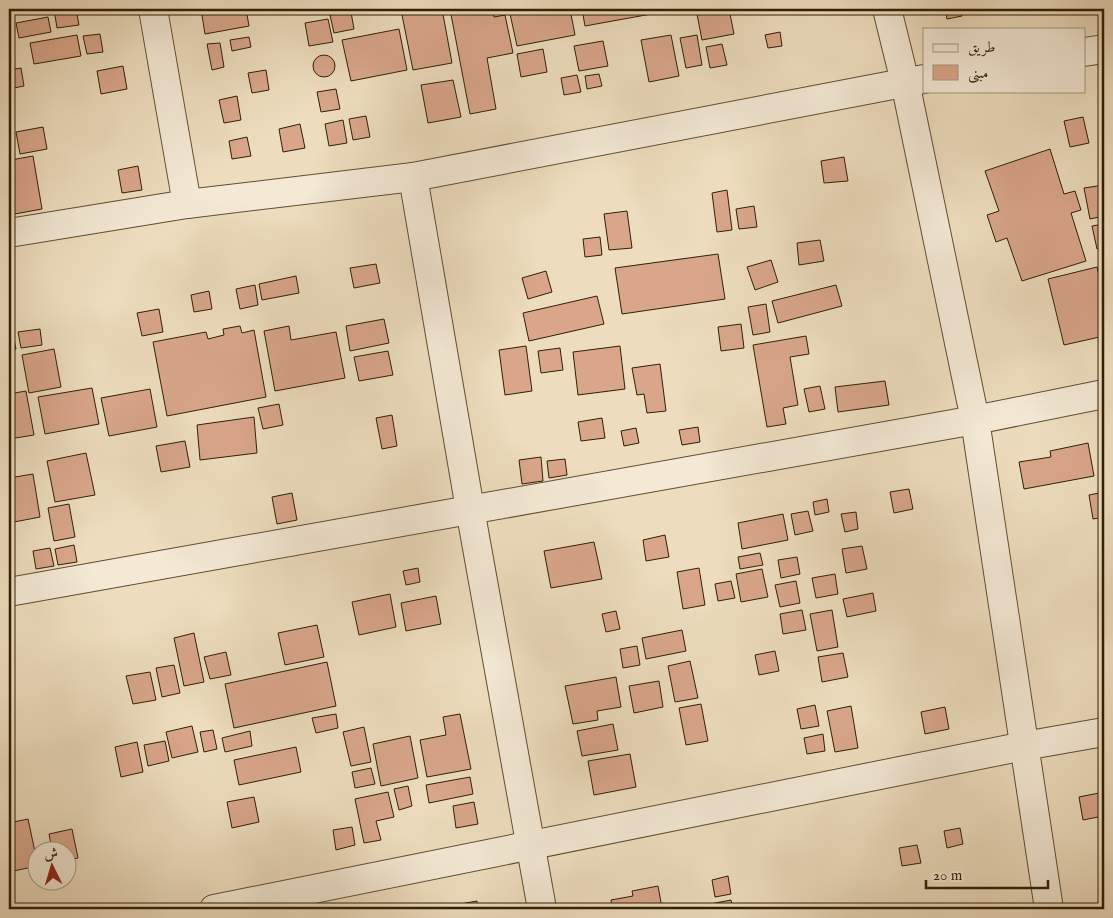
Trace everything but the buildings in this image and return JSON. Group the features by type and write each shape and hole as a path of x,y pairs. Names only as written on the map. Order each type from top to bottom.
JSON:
{"street":[{"path":"153,9 187,204"},
{"path":"887,9 915,81 975,420 1049,909"},
{"path":"1086,52 1104,49"},
{"path":"9,233 187,204 413,177 915,81"},
{"path":"413,177 542,909"},
{"path":"9,592 975,420 1104,394"},
{"path":"214,909 1024,746 1104,732"}]}
